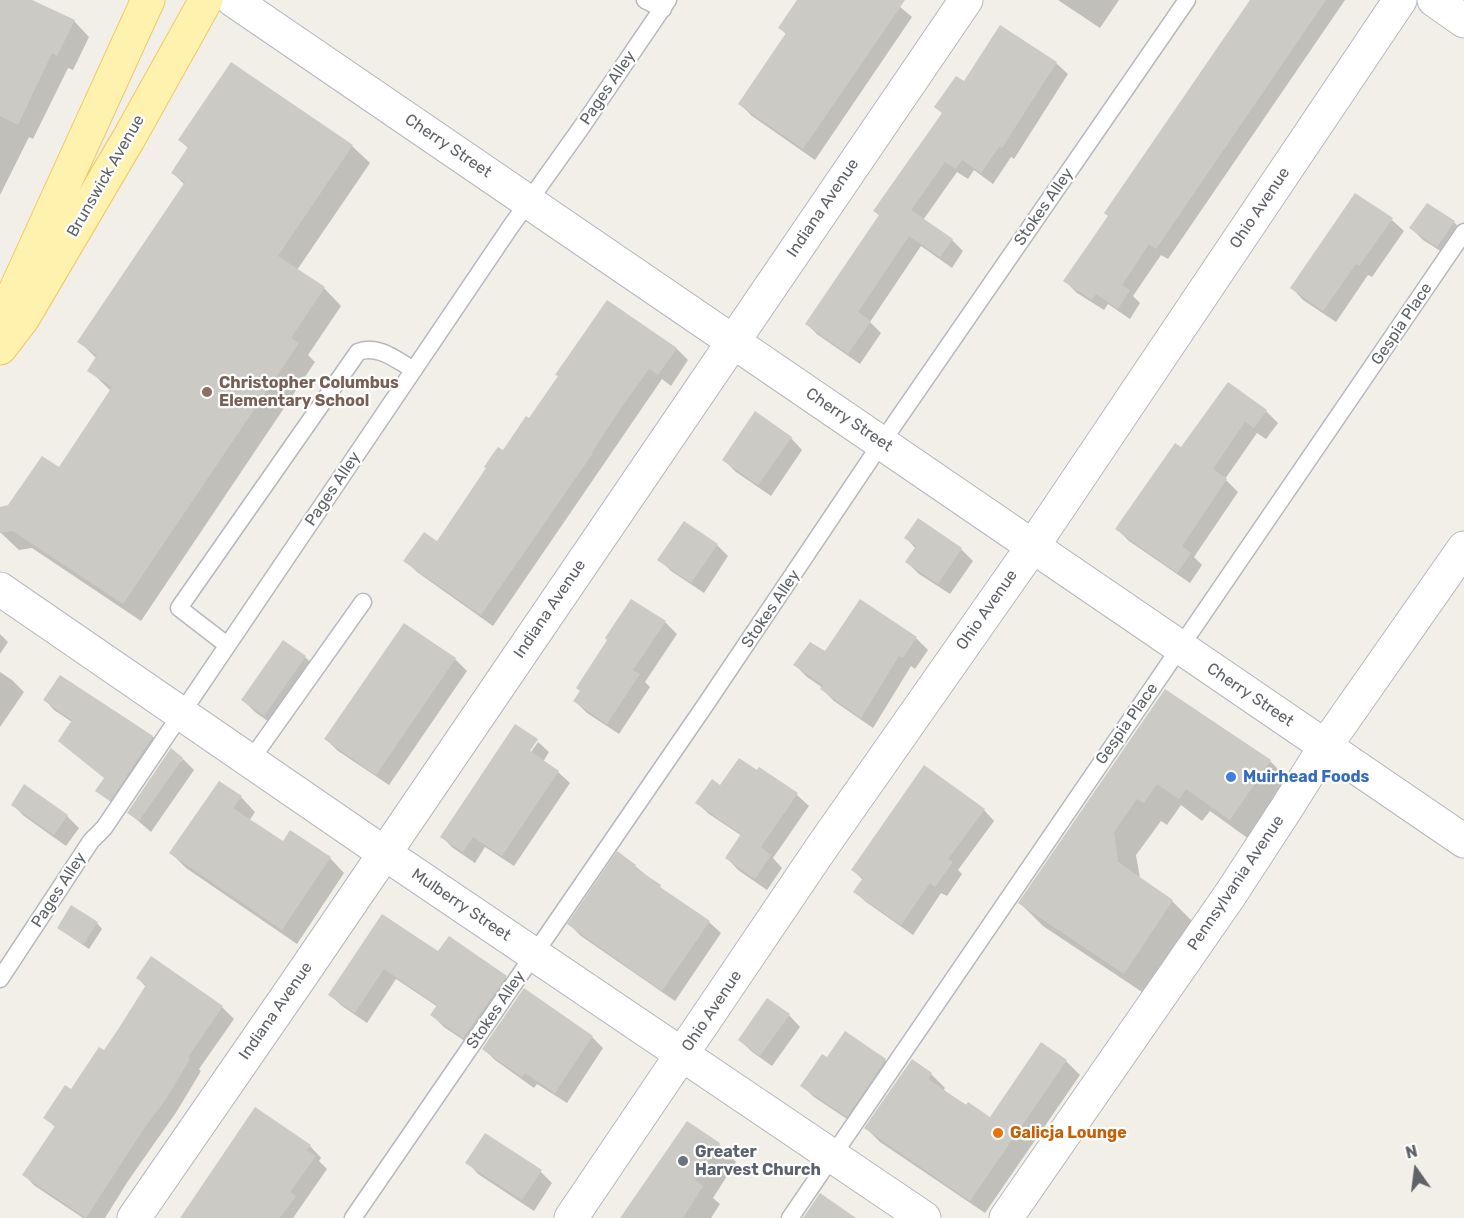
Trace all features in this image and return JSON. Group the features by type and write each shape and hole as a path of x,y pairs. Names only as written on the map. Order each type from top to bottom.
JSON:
{"main road":[{"name":"Brunswick Avenue","path":"0,324 148,0"},
{"name":"Brunswick Avenue","path":"0,348 29,308 129,138 206,0"}],"street":[{"name":"Cherry Street","path":"233,0 1464,841"},
{"name":"Indiana Avenue","path":"134,1218 966,0"},
{"name":"Ohio Avenue","path":"571,1218 822,847 1033,546 1400,0"},
{"path":"1434,0 1464,21"},
{"name":"Pennsylvania Avenue","path":"1006,1218 1230,895 1326,745 1464,548"},
{"name":"Mulberry Street","path":"0,589 384,853 924,1218"}],"lane":[{"path":"645,0 665,4"},
{"name":"Stokes Alley","path":"353,1218 798,570 882,442 1187,0"},
{"name":"Pages Alley","path":"0,979 528,200 583,125 665,4"},
{"name":"Gespia Place","path":"790,1218 1464,232"},
{"path":"226,645 179,608 358,352 366,349 378,350 414,369"},
{"path":"250,761 363,602"}],"building":[{"path":"0,0 32,0 75,20 57,56 52,53 18,125 0,116"},
{"path":"797,0 905,0 803,149 738,104 786,33 778,28"},
{"path":"1250,0 1326,0 1156,249 1149,244 1122,285 1130,290 1118,309 1096,294 1092,300 1063,281 1108,216 1104,213"},
{"path":"1000,25 1057,62 1002,148 999,147 981,173 962,160 956,169 945,162 911,210 953,239 940,257 909,236 858,312 871,321 848,354 805,324 879,215 873,211 942,113 934,107 956,76 964,81"},
{"name":"Christopher Columbus Elementary School","path":"231,62 353,145 278,256 325,287 291,338 299,343 123,604 13,531 0,533 0,507 8,505 42,456 59,467 112,387 87,371 97,355 77,342 185,182 171,173 188,147 178,140"},
{"path":"1355,193 1393,218 1359,266 1356,264 1323,311 1290,288"},
{"path":"1427,203 1455,221 1437,247 1409,228"},
{"path":"607,300 677,348 658,375 649,369 481,615 403,561 424,532 437,541 486,468 484,467 492,455 498,447 503,450 526,416 529,418 558,376 555,375"},
{"path":"1228,382 1267,410 1254,428 1245,422 1213,469 1227,479 1182,546 1191,553 1177,573 1115,529 1175,443 1181,447"},
{"path":"755,411 792,437 758,485 722,460"},
{"path":"918,518 962,548 938,584 905,562 916,546 904,538"},
{"path":"684,521 718,544 691,583 657,560"},
{"path":"631,599 666,621 633,670 640,674 607,724 573,701 580,691 576,688"},
{"path":"860,599 917,637 903,658 899,656 861,718 820,689 823,685 793,665 810,642 825,651"},
{"path":"404,623 456,658 376,775 324,739"},
{"path":"283,640 306,656 264,716 241,700"},
{"path":"60,675 153,736 110,801 95,791 104,778 58,741 72,720 43,700"},
{"path":"1165,689 1271,760 1230,820 1186,789 1179,799 1157,784 1144,803 1137,799 1114,832 1118,862 1173,900 1124,974 1018,903"},
{"path":"515,724 538,739 530,751 559,771 502,856 473,837 463,852 440,837"},
{"path":"171,748 183,758 139,821 127,813"},
{"path":"739,758 757,770 759,767 798,793 761,847 771,855 755,879 725,858 741,834 695,803 712,779 720,785"},
{"path":"924,765 985,809 948,859 953,862 935,887 930,883 901,925 853,892 863,878 851,870"},
{"path":"219,781 242,796 233,808 283,841 290,830 331,857 282,930 169,853"},
{"path":"24,784 68,815 54,835 11,805"},
{"path":"617,851 636,865 634,867 661,885 660,887 710,921 662,991 567,924"},
{"path":"71,905 98,922 83,945 57,928"},
{"path":"382,914 438,951 449,936 507,976 463,1038 430,1015 437,1005 384,969 355,1013 328,995"},
{"path":"151,956 223,1006 188,1057 190,1059 166,1099 86,1218 22,1175 55,1126 43,1118 65,1085 71,1089 99,1047 104,1050 117,1031 146,985 136,978"},
{"path":"524,988 593,1036 555,1093 525,1073 522,1077 482,1049"},
{"path":"767,998 790,1014 760,1056 738,1040"},
{"path":"845,1031 886,1059 847,1117 800,1086 822,1054 827,1057"},
{"path":"1041,1042 1067,1060 970,1201 864,1128 912,1059 932,1073 928,1079 966,1105 968,1102 990,1117"},
{"path":"255,1107 311,1145 307,1150 316,1156 290,1192 296,1196 280,1218 180,1218"},
{"name":"Greater Harvest Church","path":"687,1121 720,1143 695,1180 703,1186 683,1218 620,1218"},
{"path":"485,1133 542,1170 522,1200 465,1163"},
{"path":"820,1193 856,1218 803,1218"}],"place":[{"name":"Christopher Columbus Elementary School","path":"207,392"},
{"name":"Muirhead Foods","path":"1231,777"},
{"name":"Galicja Lounge","path":"998,1133"},
{"name":"Greater Harvest Church","path":"683,1161"}]}
